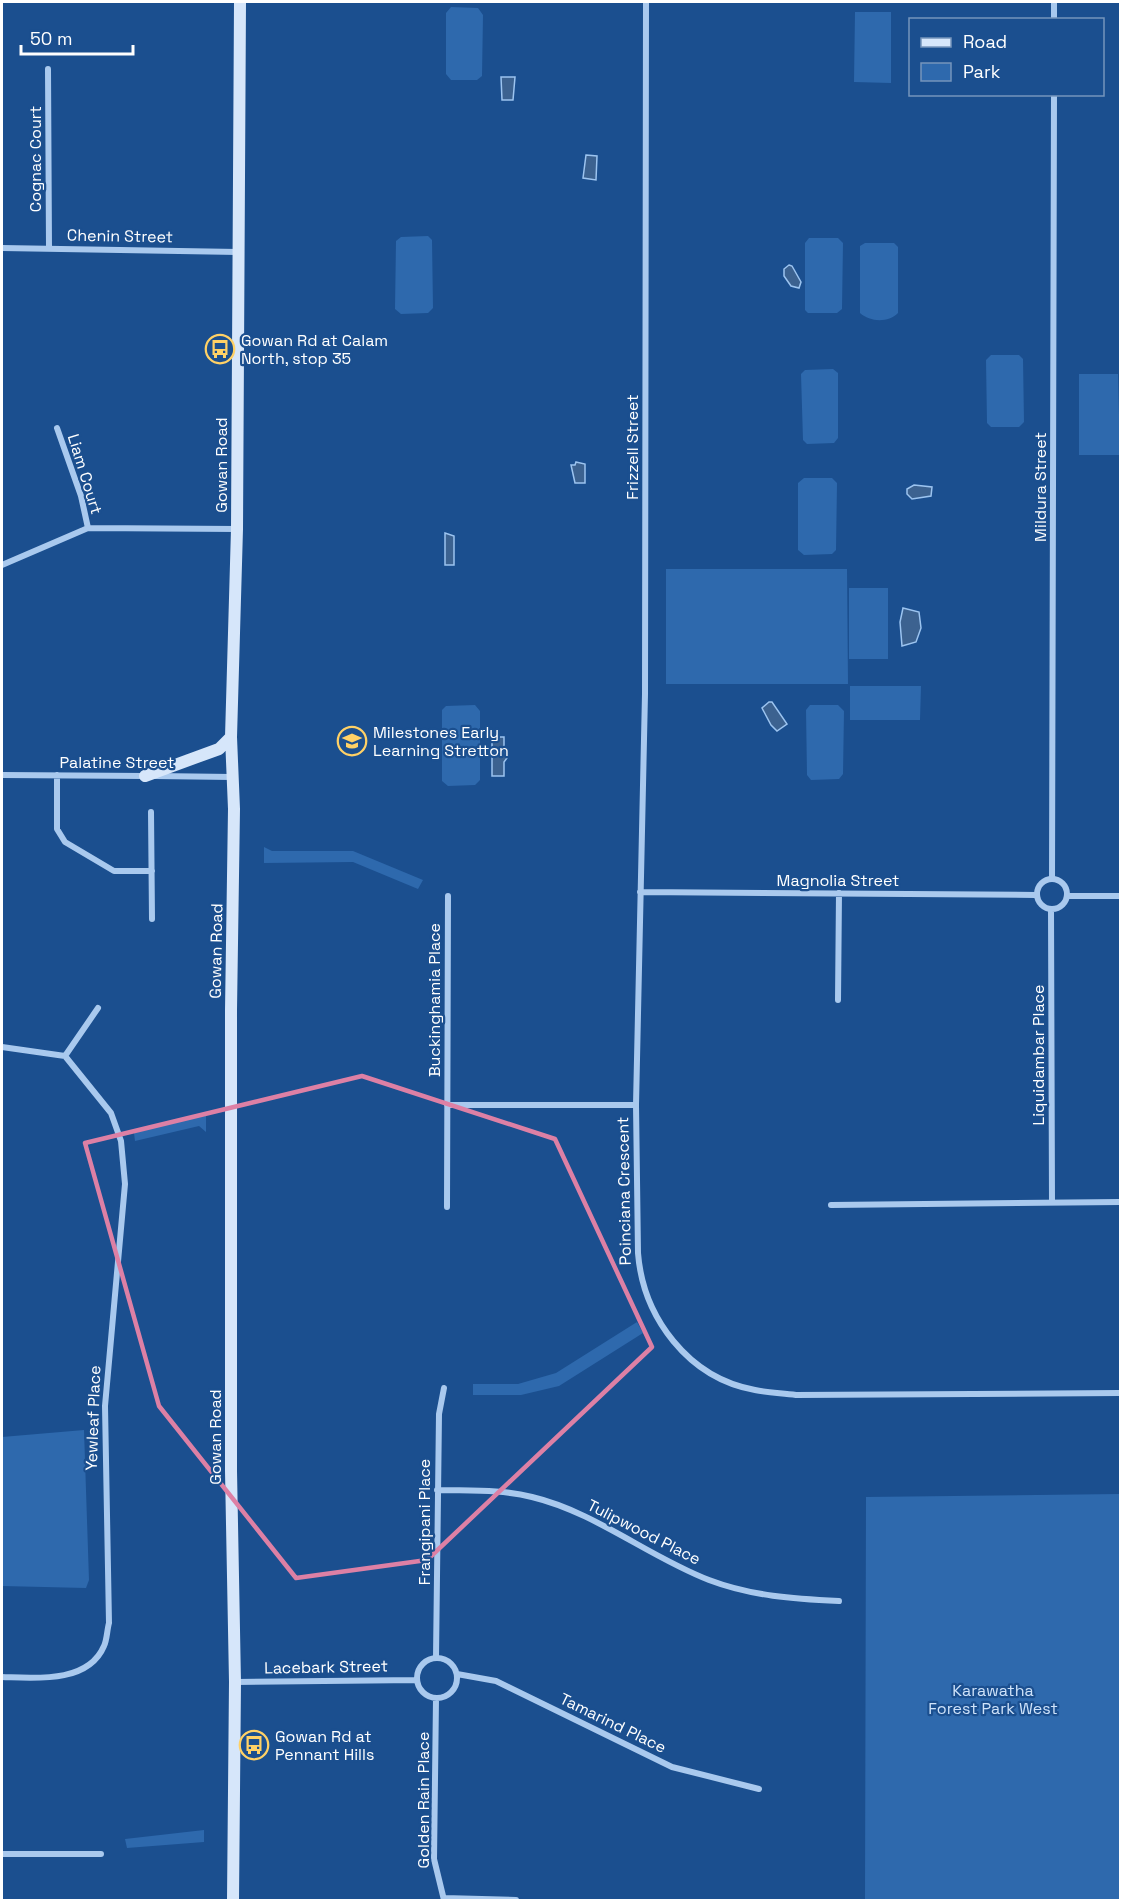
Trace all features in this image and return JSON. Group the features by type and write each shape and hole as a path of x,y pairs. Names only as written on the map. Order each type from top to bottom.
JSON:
{"main road":[{"name":"Gowan Road","path":"233,1900 235,1682 231,1482 231,737 237,529 240,2"},
{"path":"145,776 219,749 231,737"}],"street":[{"name":"Frizzell Street","path":"640,892 645,694 646,2"},
{"path":"1054,2 1054,18"},
{"name":"Cognac Court","path":"48,69 49,248"},
{"name":"Mildura Street","path":"1052,879 1054,96"},
{"name":"Chenin Street","path":"2,248 238,252"},
{"name":"Liam Court","path":"57,429 81,496 88,528"},
{"path":"2,565 88,528 237,529"},
{"name":"Palatine Street","path":"2,775 232,777"},
{"path":"57,775 57,829 65,842 114,871 152,871"},
{"path":"152,812 152,919"},
{"path":"1052,879 1062,882 1067,896 1064,904 1051,910 1039,904 1036,895 1039,886 1052,879"},
{"name":"Magnolia Street","path":"640,892 1036,895"},
{"name":"Poinciana Crescent","path":"640,892 636,1106 638,1253 646,1299 671,1340 694,1363 724,1380 753,1390 796,1395 1120,1393"},
{"path":"838,1000 839,894"},
{"name":"Buckinghamia Place","path":"447,1207 448,896"},
{"path":"1067,896 1120,896"},
{"name":"Liquidambar Place","path":"1051,910 1052,1201"},
{"path":"2,1047 65,1056 98,1008"},
{"name":"Yewleaf Place","path":"2,1677 67,1676 90,1663 104,1647 108,1623 105,1406 125,1184 121,1141 111,1113 65,1056"},
{"path":"447,1105 636,1106"},
{"path":"831,1205 1120,1202"},
{"name":"Frangipani Place","path":"436,1658 439,1414 444,1388"},
{"name":"Tulipwood Place","path":"437,1490 503,1492 532,1497 591,1520 709,1580 783,1598 839,1601"},
{"path":"436,1658 450,1662 458,1681 450,1694 436,1699 421,1691 417,1680 420,1667 436,1658"},
{"name":"Tamarind Place","path":"457,1674 496,1681 672,1767 759,1789"},
{"name":"Lacebark Street","path":"235,1682 417,1680"},
{"name":"Golden Rain Place","path":"436,1699 434,1859 436,1875 444,1899"},
{"path":"2,1854 101,1854"},
{"path":"444,1899 516,1900"}],"highlighted area":[{"path":"362,1076 555,1139 652,1347 427,1560 296,1578 159,1406 85,1143"}],"green space":[{"path":"451,7 478,8 483,15 482,76 477,80 451,80 446,74 446,13"},
{"path":"855,12 891,12 891,83 854,82"},
{"path":"428,236 432,240 433,308 428,313 401,314 395,309 396,241 401,237"},
{"path":"809,238 838,238 843,243 842,309 837,313 808,313 805,310 805,243"},
{"path":"865,243 894,243 898,247 898,313 884,320 874,320 860,313 860,246"},
{"path":"991,355 1019,355 1023,359 1024,422 1019,427 991,427 987,423 986,360"},
{"path":"833,369 838,373 838,438 834,443 807,444 803,440 801,374 805,370"},
{"path":"1079,374 1118,374 1120,455 1079,455"},
{"path":"804,478 832,478 837,483 836,550 832,554 804,555 798,550 798,483"},
{"path":"666,569 847,569 848,684 666,684"},
{"path":"849,588 888,588 888,659 849,659"},
{"path":"850,686 921,686 920,720 850,720"},
{"path":"475,705 480,711 480,780 475,785 448,786 442,781 442,710 446,706"},
{"path":"810,705 838,705 844,711 843,774 839,779 811,780 807,775 806,710"},
{"path":"264,847 272,851 353,851 423,880 418,889 353,862 264,863"},
{"path":"206,1114 206,1132 199,1126 135,1141 134,1133"},
{"path":"637,1322 643,1333 559,1386 521,1395 473,1395 473,1384 518,1384 556,1373"},
{"path":"84,1430 89,1580 86,1588 2,1586 2,1437"},
{"name":"Karawatha Forest Park West","path":"1120,1494 1120,1900 865,1900 866,1497"},
{"path":"204,1830 204,1842 127,1848 125,1839"}],"shaded area":[{"path":"501,77 515,77 513,100 502,100"},
{"path":"586,155 597,156 596,180 583,178"},
{"path":"789,265 792,266 801,282 799,288 791,286 784,276 784,269"},
{"path":"576,462 585,464 585,483 575,483 571,465 575,465"},
{"path":"914,485 932,487 931,496 912,499 907,494 907,489"},
{"path":"445,533 454,536 454,565 445,565"},
{"path":"903,608 919,612 921,628 916,642 902,646 900,622"},
{"path":"772,702 787,724 777,731 762,708"},
{"path":"492,737 504,737 504,751 507,758 504,762 504,776 492,776"}],"place":[{"name":"Gowan Rd at Calam North, stop 35","path":"220,349"},
{"name":"Milestones Early Learning Stretton","path":"352,741"},
{"name":"Gowan Rd at Pennant Hills","path":"254,1745"}]}
